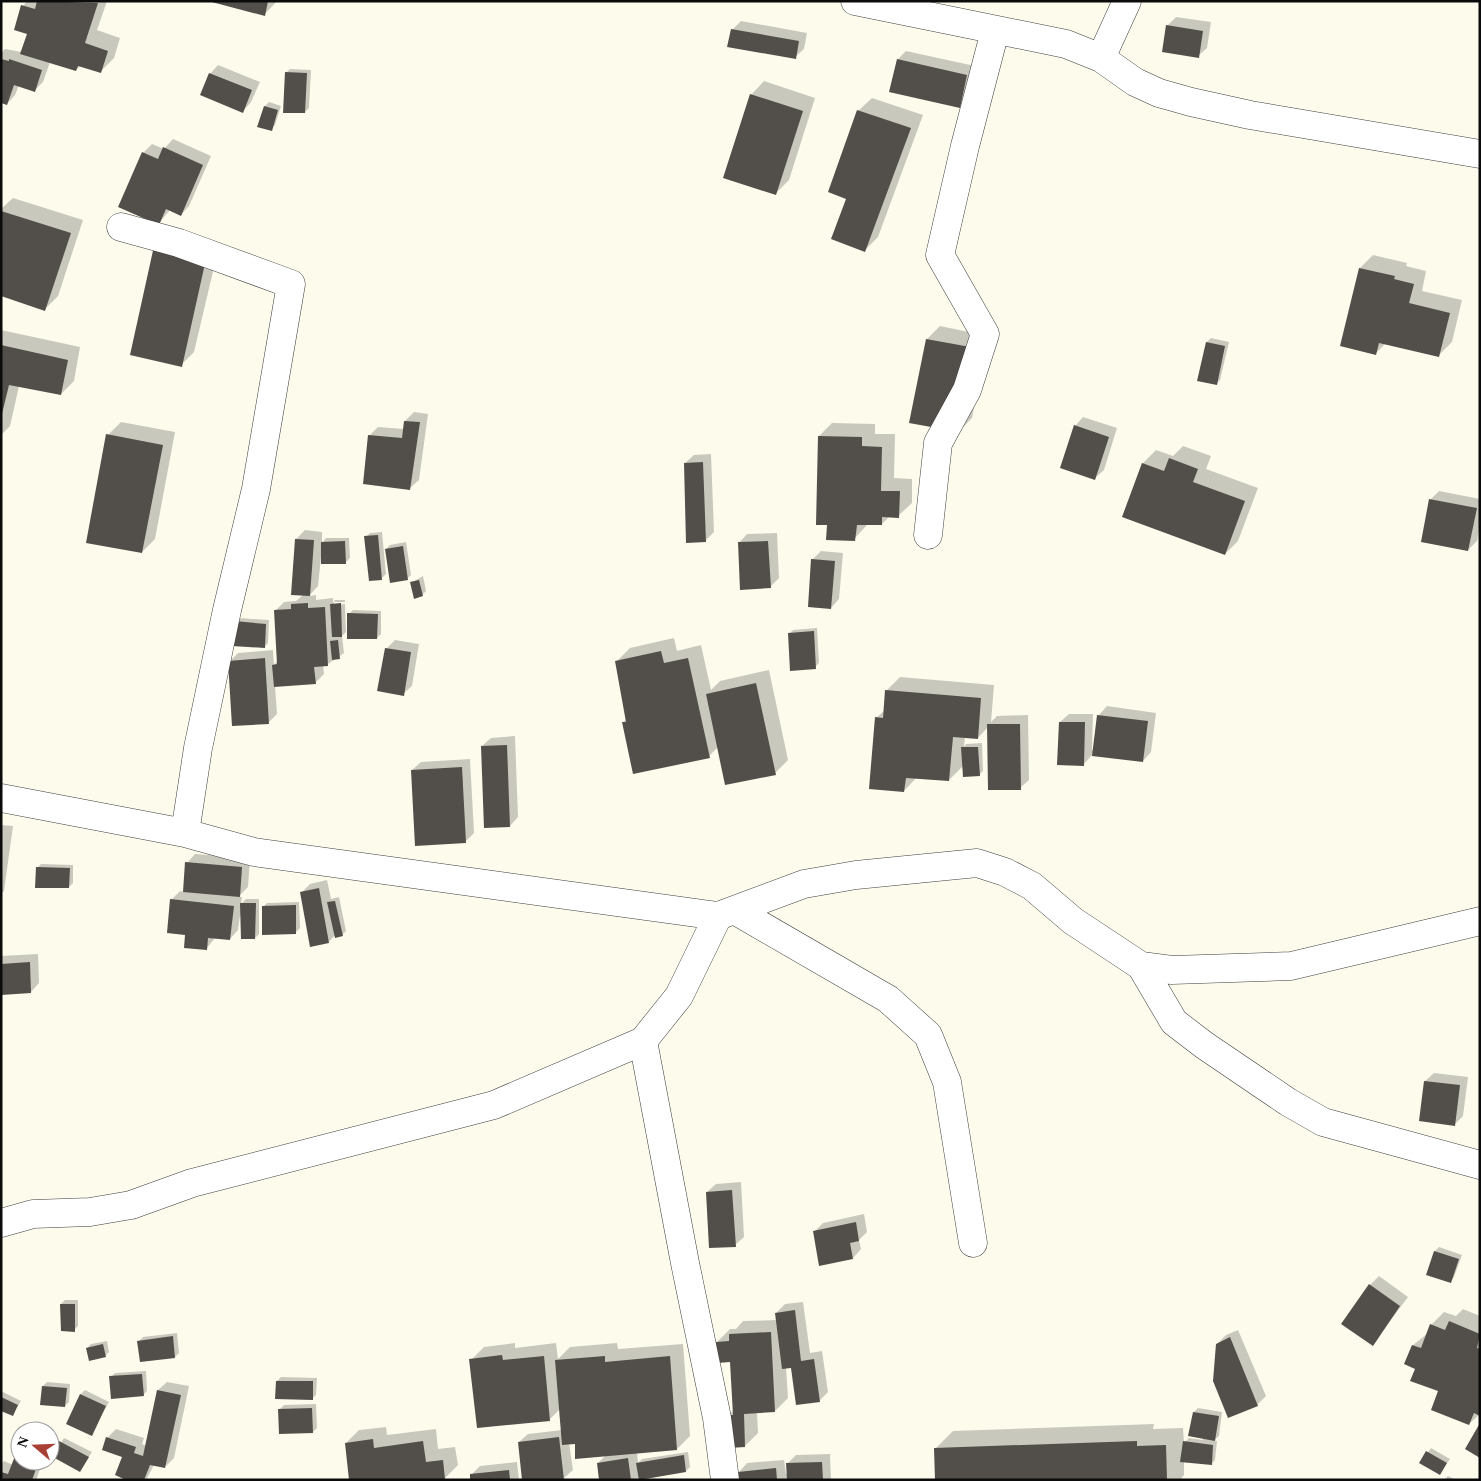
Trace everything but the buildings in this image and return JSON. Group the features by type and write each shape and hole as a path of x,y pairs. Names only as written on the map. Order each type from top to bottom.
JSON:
{"street":[{"path":"855,1 1066,44 1101,58 1135,82 1159,93 1191,102 1250,115 1480,154"},
{"path":"1101,58 1127,1"},
{"path":"928,535 938,443 967,390 985,334 940,255 965,146 995,31"},
{"path":"121,227 179,243 291,284 256,489 227,610 198,748 185,833"},
{"path":"1,798 185,833 254,852 727,913 888,999 928,1035 947,1082 973,1243"},
{"path":"1,1224 33,1214 90,1212 131,1205 192,1183 494,1105 643,1042 679,996 727,913 804,884 856,875 977,863 1005,872 1032,886 1073,922 1141,966 1172,970 1291,966 1480,921"},
{"path":"1141,966 1174,1022 1204,1046 1288,1102 1324,1122 1480,1165"},
{"path":"643,1042 685,1263 718,1418 725,1480"}]}
